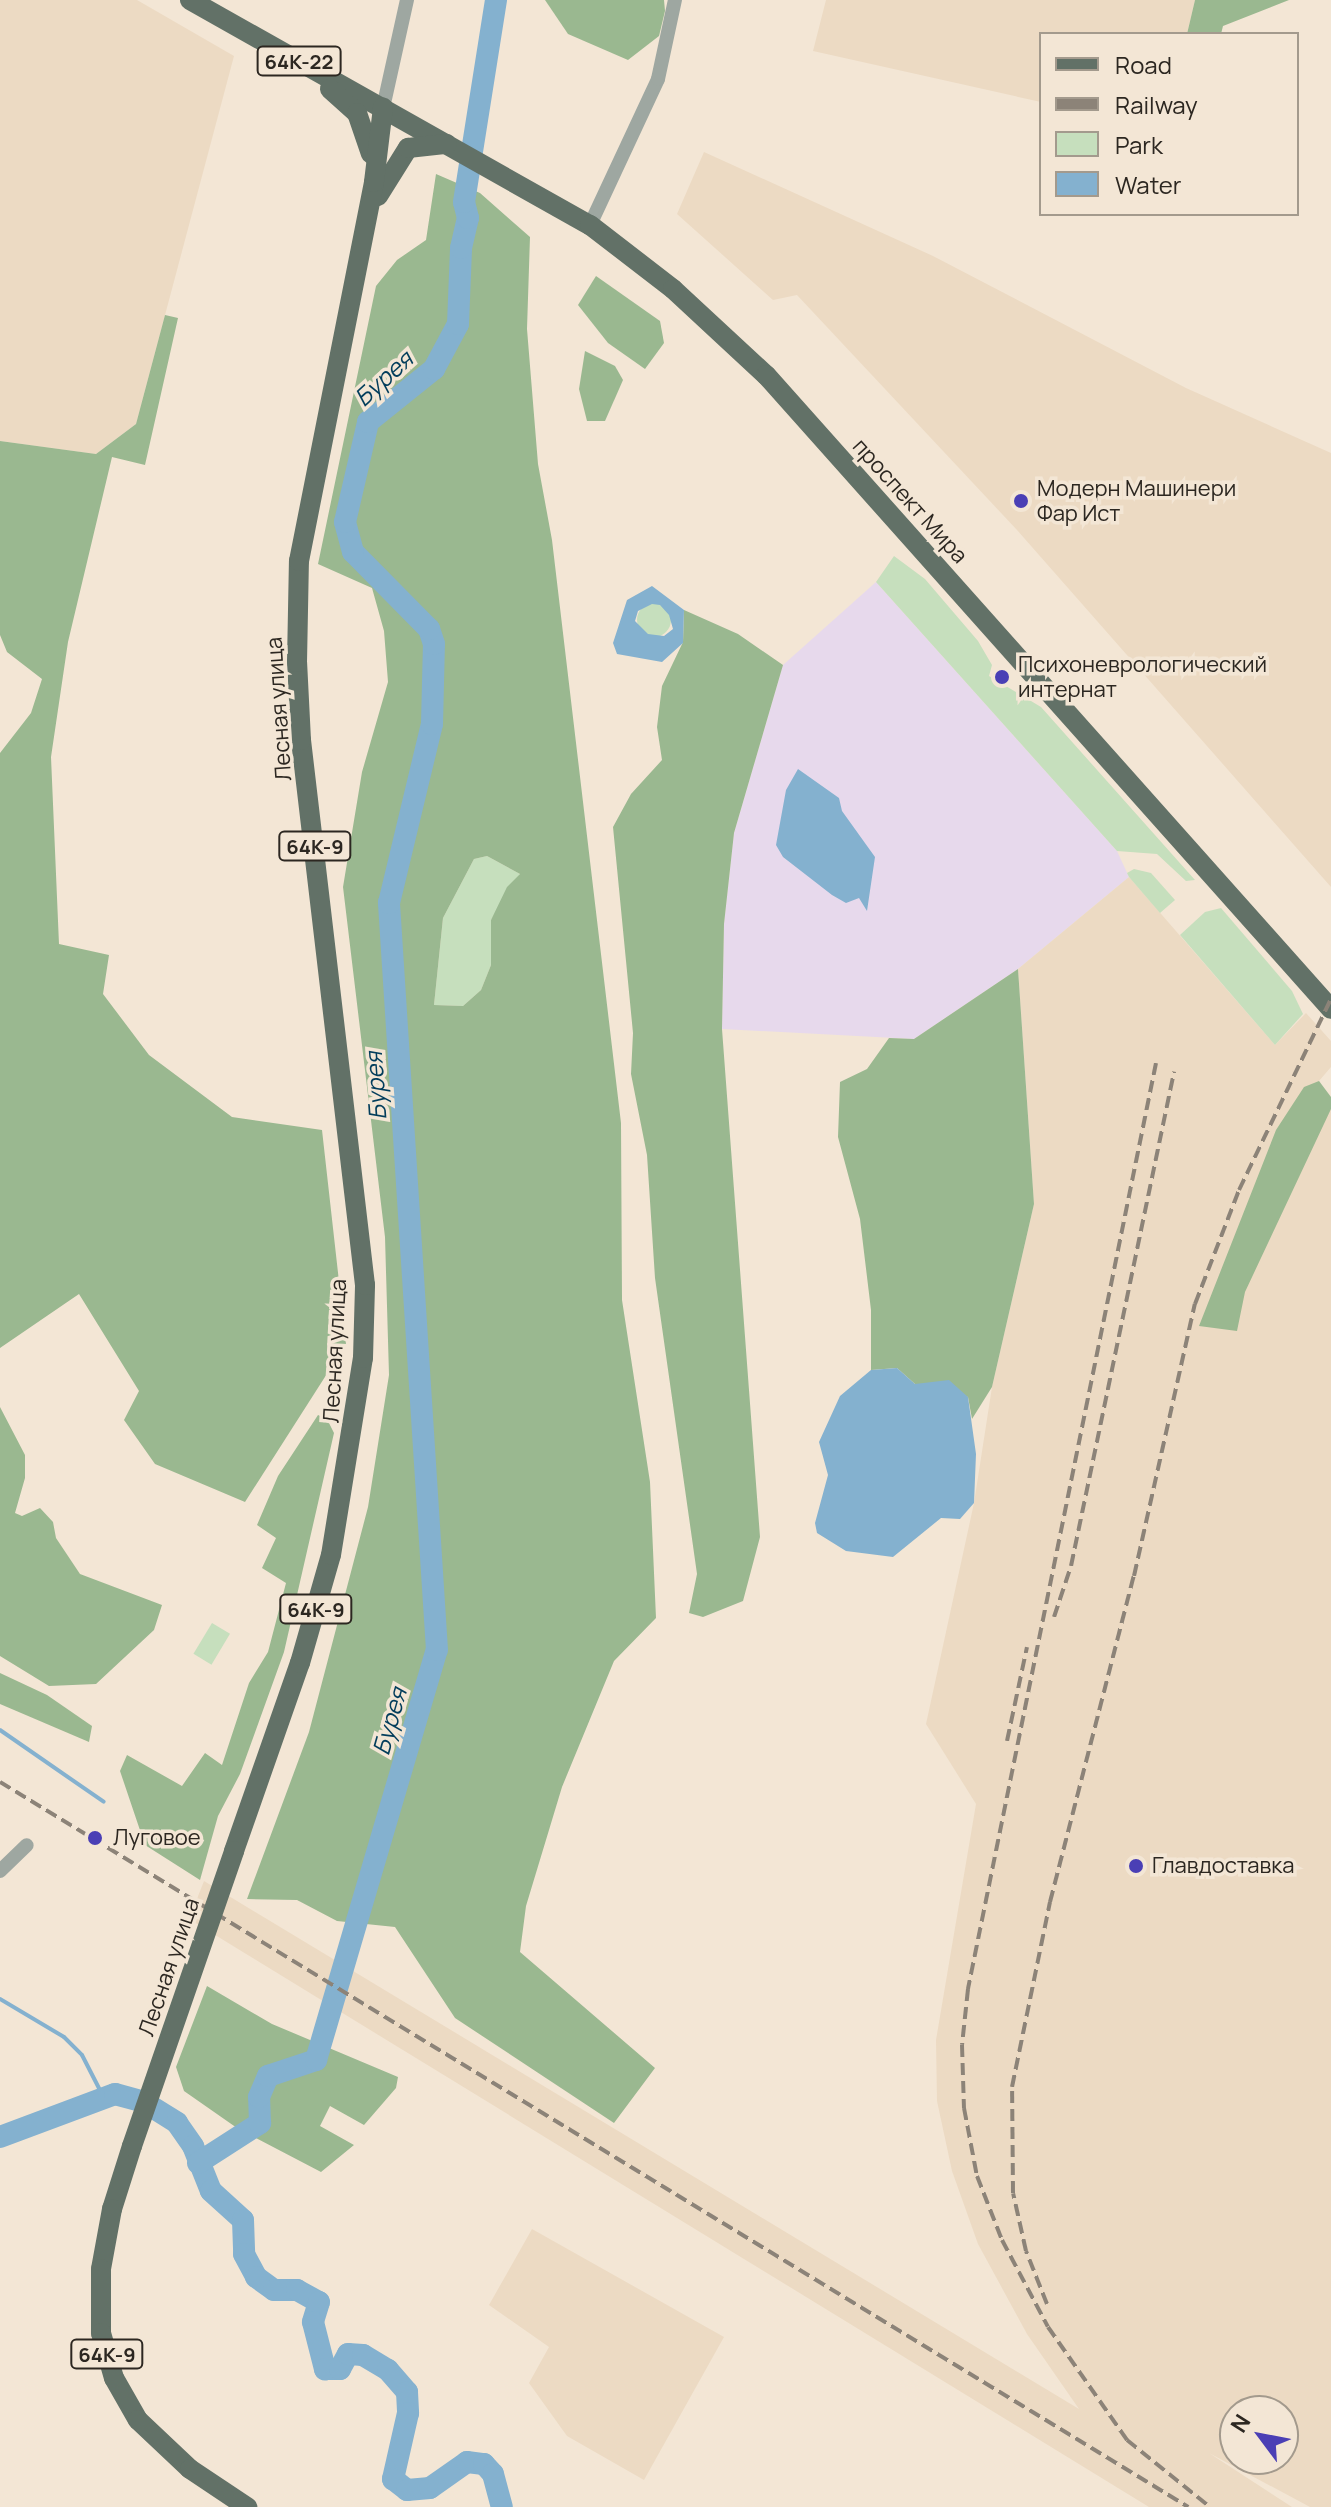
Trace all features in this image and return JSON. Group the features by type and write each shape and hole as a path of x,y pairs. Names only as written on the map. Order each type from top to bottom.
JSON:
{"main road":[{"name":"64К-22","path":"190,0 383,108"},
{"path":"283,52 357,113 367,131 375,176"},
{"name":"проспект Мира","path":"383,108 590,225 673,289 766,375 1331,1009"},
{"name":"Лесная улица","path":"247,2507 190,2469 138,2420 114,2378 101,2333 101,2269 132,2146 300,1663 331,1555 363,1358 365,1285 301,740 297,662 299,561 375,176 383,108"},
{"path":"367,217 408,148 453,146"}],"street":[{"path":"383,108 407,0"},
{"path":"590,225 658,79 672,31 675,0"},
{"path":"0,1871 27,1845"}],"shaded area":[{"path":"0,0 137,0 234,56 136,424 96,454 0,441"},
{"path":"826,0 1195,0 1187,32 1039,32 1039,102 813,51"},
{"path":"704,152 933,256 1186,388 1331,453 1331,887 1017,530 797,295 773,300 677,214"},
{"path":"876,582 1117,851 1129,877 1018,969 914,1039 722,1029 724,924 734,833 783,665"},
{"path":"1129,877 1275,1045 1306,1013 1331,1041 1331,1067 1319,1081 1331,1098 1331,2507 1310,2507 1250,2475 1299,2475 1299,2395 1219,2395 1219,2458 1209,2453 1219,2460 1219,2475 1243,2475 1292,2507 1149,2507 189,1919 204,1881 1079,2409 1027,2334 978,2244 952,2171 937,2101 936,2040 976,1804 926,1724 974,1503 992,1387 1034,1204 1018,969"},
{"path":"532,2229 724,2337 644,2480 567,2436 529,2383 549,2347 489,2305"}],"green space":[{"path":"545,0 664,0 665,11 659,36 628,60 568,34"},
{"path":"1195,0 1289,0 1223,26 1222,32 1187,32"},
{"path":"436,174 480,193 530,237 527,329 538,464 552,540 621,1123 622,1300 650,1482 656,1618 614,1661 562,1787 526,1906 520,1952 655,2068 614,2123 455,2018 395,1927 337,1921 297,1900 247,1899 309,1732 368,1507 389,1375 385,1237 343,887 362,772 388,682 384,631 372,588 318,564 376,286 397,260 426,240","holes":["487,856 520,874 507,887 491,920 491,965 481,990 463,1006 434,1005 443,918 474,859"]},
{"path":"596,276 660,321 664,343 645,369 608,343 578,305"},
{"path":"165,315 178,318 145,465 112,457 68,642 51,757 59,944 109,955 103,994 149,1055 232,1117 322,1130 346,1344 245,1502 155,1464 124,1420 139,1391 79,1294 0,1348 0,753 31,713 42,679 7,652 0,635 0,441 96,454 136,424"},
{"path":"585,351 615,366 623,380 605,421 587,421 579,389"},
{"path":"894,556 925,579 978,641 992,665 989,676 1041,707 1195,880 1186,881 1157,854 1117,851 876,582"},
{"path":"654,603 666,608 671,620 666,632 654,637 642,632 637,620 642,608"},
{"path":"684,610 738,634 783,665 734,833 724,924 722,1029 760,1537 743,1601 703,1617 689,1613 697,1574 655,1278 647,1155 631,1074 633,1033 613,827 631,794 662,760 657,727 662,686 683,642"},
{"path":"487,856 520,874 491,920 491,965 481,990 463,1006 434,1005 443,918 474,859"},
{"path":"1134,869 1151,873 1175,900 1160,913 1129,877 1127,873"},
{"path":"1221,908 1292,991 1303,1014 1275,1045 1180,935 1205,912"},
{"path":"1018,969 1034,1204 992,1387 972,1419 968,1397 915,1384 897,1368 871,1370 871,1310 860,1219 838,1137 840,1082 867,1069 889,1038 914,1039"},
{"path":"1319,1081 1331,1097 1331,1109 1245,1292 1237,1331 1199,1326 1276,1130 1304,1087"},
{"path":"0,1407 25,1455 25,1478 15,1513 22,1516 40,1508 53,1522 56,1538 80,1574 162,1605 154,1630 96,1684 49,1686 0,1656"},
{"path":"318,1415 327,1419 334,1433 284,1652 240,1774 218,1816 200,1880 145,1845 120,1771 127,1755 182,1786 205,1753 222,1765 249,1683 268,1652 286,1583 262,1568 276,1538 257,1525 278,1476"},
{"path":"212,1623 230,1634 211,1665 193,1654"},
{"path":"0,1673 47,1695 92,1726 89,1742 0,1704"},
{"path":"207,1986 272,2024 398,2077 396,2088 364,2125 330,2106 320,2126 354,2145 321,2172 237,2128 184,2091 176,2067"}],"water":[{"path":"652,586 684,610 683,643 662,662 617,654 613,643 627,600","holes":["652,604 660,605 669,615 673,629 664,636 648,634 635,621 638,611"]},
{"path":"798,769 839,798 842,811 875,857 867,911 859,898 846,903 832,895 783,857 776,845 786,790"},
{"path":"897,1368 915,1384 949,1380 968,1397 976,1454 974,1503 960,1519 941,1518 893,1557 846,1551 817,1533 815,1523 828,1475 819,1442 840,1396 871,1370"}],"waterway":[{"name":"Бурея","path":"198,2163 260,2123 259,2097 268,2076 316,2060 437,1650 389,903 432,724 434,644 429,629 353,552 345,522 368,422 434,369 458,324 461,248 468,218 464,202 496,0"},
{"path":"0,1730 104,1802"},
{"path":"0,1999 64,2037 82,2055 104,2098"},
{"path":"0,2137 115,2094 144,2102 177,2123 193,2146 211,2191 243,2220 244,2254 256,2277 274,2290 297,2290 319,2302 313,2322 325,2369 340,2369 348,2354 363,2355 388,2370 407,2392 408,2413 393,2479 407,2490 430,2488 467,2462 484,2464 493,2474 502,2507"}],"railway":[{"path":"1047,2304 1026,2251 1013,2193 1012,2087 1050,1902 1134,1576 1195,1304 1239,1190 1331,999"},
{"path":"1156,1063 968,1989 962,2045 964,2108 977,2176 1002,2240 1048,2327 1127,2440 1210,2507"},
{"path":"1054,1617 1071,1566 1174,1072"},
{"path":"1007,1741 1027,1647"},
{"path":"0,1782 1188,2507"}],"place":[{"name":"Модерн Машинери Фар Ист","path":"1021,501"},
{"name":"Психоневрологический интернат","path":"1002,677"},
{"name":"Луговое","path":"95,1838"},
{"name":"Главдоставка","path":"1136,1866"}]}
